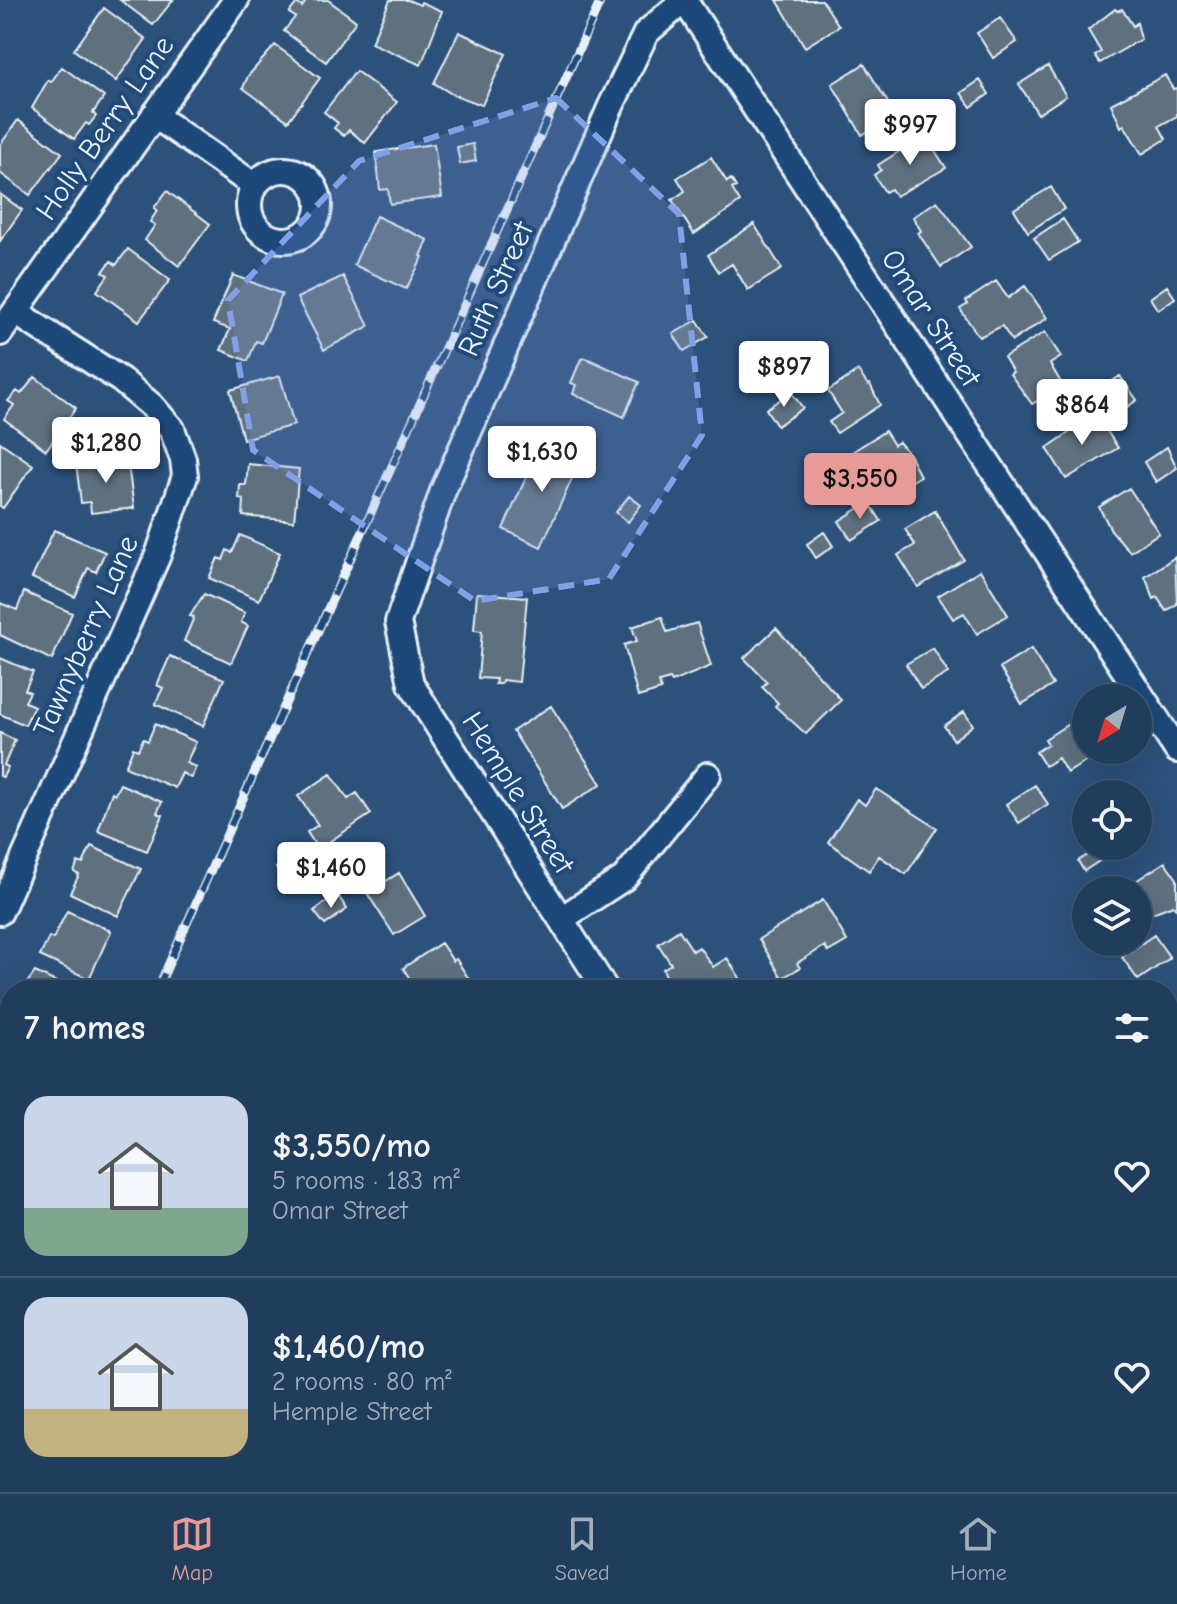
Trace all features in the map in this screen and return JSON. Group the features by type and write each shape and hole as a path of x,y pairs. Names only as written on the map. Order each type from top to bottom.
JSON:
{"street":[{"name":"Holly Berry Lane","path":"0,333 236,0"},
{"name":"Ruth Street","path":"398,622 443,491 610,108 646,33 684,0"},
{"name":"Omar Street","path":"684,0 1177,750"},
{"path":"154,115 255,186"},
{"name":"Tawnyberry Lane","path":"0,912 158,555 185,476 183,459 172,429 152,406 121,380 15,312"},
{"name":"Hemple Street","path":"398,622 411,684 600,980"},
{"path":"561,919 624,878 708,775"}],"highlighted area":[{"path":"556,98 679,214 702,435 609,579 475,601 253,450 228,300 359,161"}],"building":[{"path":"120,0 173,0 153,25"},
{"path":"307,0 328,0 356,21 326,62 284,31 295,17 289,13 297,3 302,7"},
{"path":"390,0 408,0 420,5 421,2 442,11 421,65 371,43"},
{"path":"777,0 822,0 839,26 805,47"},
{"path":"104,8 146,39 116,81 74,50"},
{"path":"1115,9 1122,9 1133,26 1137,23 1141,39 1100,63 1095,56 1101,52 1088,30"},
{"path":"1000,18 1017,42 993,58 977,33"},
{"path":"459,32 506,54 482,105 452,94 434,83"},
{"path":"275,45 320,78 288,121 243,88 248,76"},
{"path":"864,64 895,114 862,135 832,84"},
{"path":"1048,66 1066,96 1038,114 1019,84"},
{"path":"62,67 104,97 93,113 96,116 74,139 32,108 48,80 51,82"},
{"path":"356,71 397,102 365,143 349,130 344,136 334,128 338,123 324,112"},
{"path":"1165,75 1173,89 1177,88 1177,116 1159,126 1166,139 1142,154 1124,125 1121,127 1111,104"},
{"path":"980,80 989,94 971,107 961,93"},
{"path":"18,120 62,153 30,195 0,173 0,145"},
{"path":"925,135 946,168 896,196 891,189 885,192 874,175 881,170 878,165"},
{"path":"434,144 442,197 390,204 388,189 380,190 376,152"},
{"path":"473,144 476,161 460,164 457,147"},
{"path":"711,157 727,182 731,179 736,187 732,189 740,202 694,234 672,200 685,191 677,178"},
{"path":"1051,187 1064,209 1028,232 1014,209"},
{"path":"167,191 210,224 179,266 145,240 155,225 150,222 157,211 154,208"},
{"path":"0,194 22,210 0,241"},
{"path":"937,201 971,247 941,267 918,233 921,231 913,217"},
{"path":"376,216 428,240 423,257 406,289 354,265"},
{"path":"1063,219 1078,242 1049,260 1034,238"},
{"path":"754,224 782,269 748,290 732,264 719,272 708,255"},
{"path":"128,249 170,280 139,321 97,291 108,275 103,272 111,261 116,265"},
{"path":"233,275 282,294 262,343 256,341 248,361 221,350 230,329 213,323"},
{"path":"343,276 369,326 324,350 297,298"},
{"path":"996,281 1008,298 1025,286 1047,318 1012,341 1002,326 979,337 960,309 968,304 966,301"},
{"path":"1167,286 1175,298 1158,310 1150,298"},
{"path":"697,320 708,337 684,351 673,334"},
{"path":"1045,332 1061,357 1050,364 1063,386 1032,404 1010,374 1013,372 1004,357"},
{"path":"586,358 639,382 624,417 573,394 576,385 571,383 581,359"},
{"path":"858,371 870,384 880,405 837,433 829,422 842,413 828,391"},
{"path":"280,376 294,425 243,439 230,390"},
{"path":"1120,376 1137,400 1113,417 1097,392"},
{"path":"35,377 76,408 46,450 4,419 14,405 8,401 17,391 21,394"},
{"path":"791,392 803,408 777,426 766,409"},
{"path":"1096,414 1118,448 1066,479 1047,448"},
{"path":"885,431 894,445 899,442 909,454 920,476 890,496 873,469 855,481 841,459"},
{"path":"0,442 33,465 3,508 0,506"},
{"path":"542,442 581,459 541,547 503,529"},
{"path":"1167,447 1177,468 1156,482 1144,462"},
{"path":"127,457 134,508 91,513 90,502 81,503 76,463"},
{"path":"248,464 299,469 294,521 243,516 244,500 239,499 240,485 246,485"},
{"path":"1129,488 1159,533 1130,552 1111,530 1099,507"},
{"path":"629,496 641,505 628,522 616,512"},
{"path":"869,502 881,521 851,540 839,521"},
{"path":"935,511 964,560 918,587 898,555 915,545 905,529"},
{"path":"54,530 105,552 96,572 88,568 75,597 32,578"},
{"path":"824,532 833,546 816,558 807,544"},
{"path":"240,535 280,553 259,600 209,578 218,558 223,560 227,550 232,553"},
{"path":"1175,557 1177,604 1166,611 1157,597 1154,599 1145,577"},
{"path":"980,570 1008,615 977,634 964,613 953,619 938,596"},
{"path":"24,592 72,613 52,660 0,635 0,603 17,610"},
{"path":"477,593 527,597 519,682 502,680 501,684 495,684 496,679 478,678 482,631 474,630"},
{"path":"204,594 245,613 241,622 248,626 231,663 184,641 194,617 190,616"},
{"path":"662,617 667,632 697,623 711,666 672,682 670,679 659,682 661,690 638,697 624,645 637,641 632,627"},
{"path":"776,628 841,700 806,734 775,706 778,703 762,687 767,682 744,658"},
{"path":"933,648 948,673 921,689 906,664"},
{"path":"1031,649 1053,685 1022,704 1000,668"},
{"path":"170,656 224,679 203,726 155,704 163,688 157,685"},
{"path":"0,658 33,672 25,690 30,692 25,702 34,706 25,725 0,714"},
{"path":"551,706 601,784 562,809 513,731"},
{"path":"964,712 973,725 954,740 944,726"},
{"path":"1072,722 1072,764 1082,764 1067,773 1058,758 1045,766 1036,752 1048,744 1045,739"},
{"path":"155,724 196,742 186,763 196,767 191,778 182,773 175,788 125,767 133,748 138,750 143,739 148,741"},
{"path":"0,733 15,740 4,765 8,767 3,777 0,776"},
{"path":"331,774 348,799 357,793 371,814 318,849 307,832 318,825 298,796"},
{"path":"120,784 162,802 157,813 163,815 147,851 98,831 112,792 115,794"},
{"path":"1035,785 1048,804 1019,823 1006,804"},
{"path":"876,789 937,828 906,874 879,856 869,871 828,842 857,799 865,805"},
{"path":"91,846 141,869 118,916 70,893 79,875 74,872 78,862 83,864"},
{"path":"292,857 300,870 285,880 276,868"},
{"path":"1080,860 1101,860 1084,871"},
{"path":"1165,862 1177,879 1177,910 1173,905 1152,913 1152,876 1143,876"},
{"path":"399,873 425,916 394,935 367,893"},
{"path":"337,894 347,909 325,925 314,911"},
{"path":"823,900 847,941 828,952 825,946 797,963 800,968 782,978 759,939"},
{"path":"67,911 111,931 89,979 40,956 49,937 53,939"},
{"path":"679,930 693,951 699,947 713,967 727,958 740,978 668,980 663,969 671,964 658,944"},
{"path":"1154,935 1170,958 1138,980 1122,957 1152,956"},
{"path":"441,943 470,980 411,980 403,968"},
{"path":"35,972 52,980 29,980"}],"railway":[{"path":"161,980 601,0"}]}
